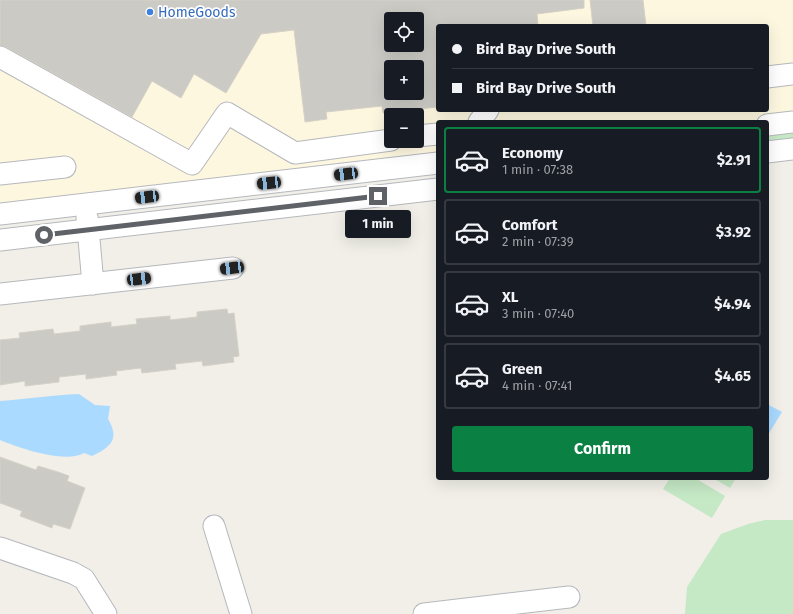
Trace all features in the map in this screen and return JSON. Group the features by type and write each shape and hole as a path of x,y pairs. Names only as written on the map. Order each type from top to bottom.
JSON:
{"street":[{"path":"0,57 192,164 227,113 295,153 384,141"},
{"path":"769,77 793,74"},
{"path":"769,125 793,122"},
{"path":"424,135 436,134"},
{"path":"769,152 793,149"},
{"path":"0,214 436,163"},
{"path":"0,174 64,167"},
{"path":"254,184 257,210"},
{"path":"0,240 436,189"},
{"path":"85,204 89,230 93,284"},
{"path":"0,294 232,268"},
{"path":"214,526 241,614"},
{"path":"0,548 73,573 84,579 106,614"},
{"path":"424,614 569,597"}],"shaded area":[{"path":"0,0 793,0 793,133 769,136 769,120 436,120 436,172 0,218"}],"green space":[{"path":"793,133 793,154 769,157 769,136"},
{"path":"669,480 698,480 725,496 712,518 663,489"},
{"path":"716,480 735,480 730,488"},
{"path":"765,520 793,520 793,614 685,614 687,587 721,534 748,524"}],"water":[{"path":"79,394 95,405 110,406 108,419 112,426 112,442 99,453 92,456 84,453 76,456 55,456 30,451 0,440 0,401"},
{"path":"769,405 782,412 769,433"}],"building":[{"path":"0,0 584,0 584,8 537,14 538,24 436,24 436,107 384,108 383,113 382,106 326,112 327,119 305,122 294,30 261,34 226,93 194,74 181,98 152,81 132,117 0,45"},
{"path":"590,0 643,0 646,24 593,24"},
{"path":"227,309 228,314 234,313 239,356 233,357 234,362 203,366 202,361 175,364 176,369 142,373 141,368 116,371 117,375 86,379 86,374 59,377 59,382 25,386 25,381 0,385 0,340 20,338 19,333 53,329 54,334 80,331 80,326 111,322 111,327 137,324 136,319 170,316 170,320 197,317 197,312"},
{"path":"0,457 36,470 38,466 69,476 67,481 85,488 70,529 53,524 52,528 20,516 22,511 0,503"}],"place":[{"name":"HomeGoods","path":"150,12"}],"route":[{"path":"44,235 378,196"}]}
